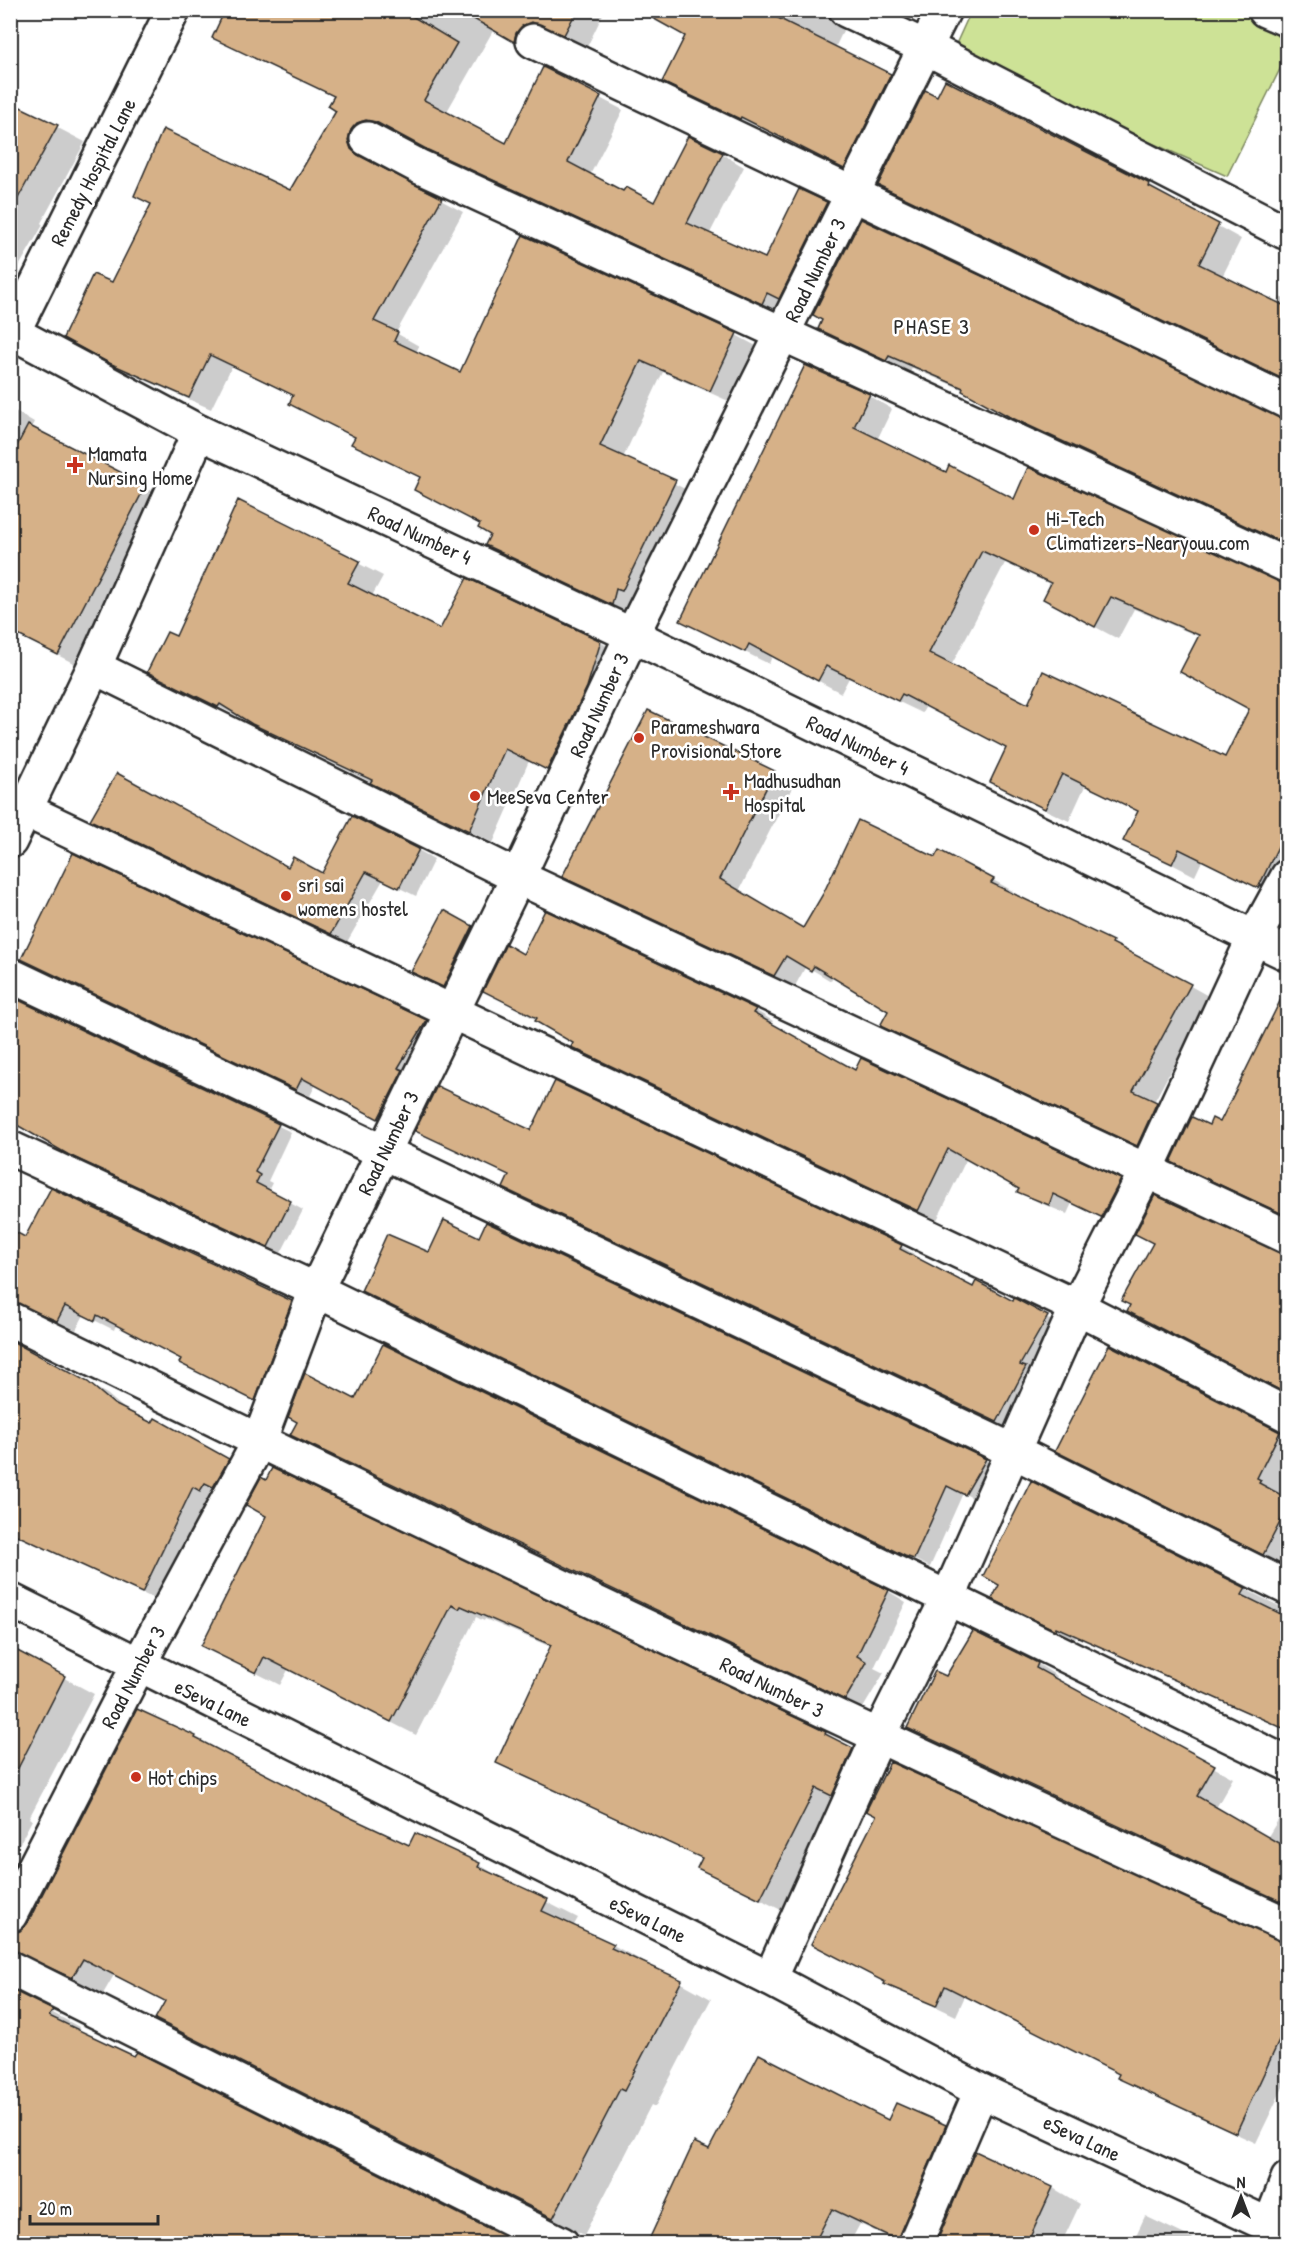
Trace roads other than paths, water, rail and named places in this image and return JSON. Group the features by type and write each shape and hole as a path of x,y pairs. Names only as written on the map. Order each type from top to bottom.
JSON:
{"street":[{"name":"Remedy Hospital Lane","path":"12,332 173,10"},
{"path":"846,10 925,47 1285,232"},
{"name":"Road Number 3","path":"10,1915 138,1666 259,1442 316,1290 518,877 632,635 944,10"},
{"path":"1265,10 1287,20"},
{"path":"533,41 1287,402"},
{"path":"367,139 420,167 1287,566"},
{"name":"Road Number 4","path":"12,332 199,432 632,635 1287,954"},
{"path":"10,840 94,667 199,432"},
{"path":"94,667 518,877 1147,1169 1287,1237"},
{"path":"25,810 1077,1307 1287,1415"},
{"path":"770,1979 878,1738 948,1598 1077,1307 1147,1169 1254,938 1287,876"},
{"path":"10,975 1013,1451 1287,1588"},
{"path":"10,1148 316,1290 1287,1764"},
{"name":"Road Number 3","path":"10,1319 259,1442 878,1738 1287,1925"},
{"name":"eSeva Lane","path":"10,1600 138,1666 770,1979 981,2091 1279,2230"},
{"path":"10,1968 562,2244"},
{"path":"915,2244 981,2091"},
{"path":"1279,2230 1287,2179"}],"place":[{"name":"Mamata Nursing Home","path":"75,465"},
{"name":"Hi-Tech Climatizers-Nearyouu.com","path":"1034,530"},
{"name":"Parameshwara Provisional Store","path":"639,738"},
{"name":"Madhusudhan Hospital","path":"731,792"},
{"name":"MeeSeva Center","path":"475,796"},
{"name":"sri sai womens hostel","path":"286,896"},
{"name":"Hot chips","path":"136,1777"}],"district":[{"name":"PHASE 3","path":"932,326"}]}
